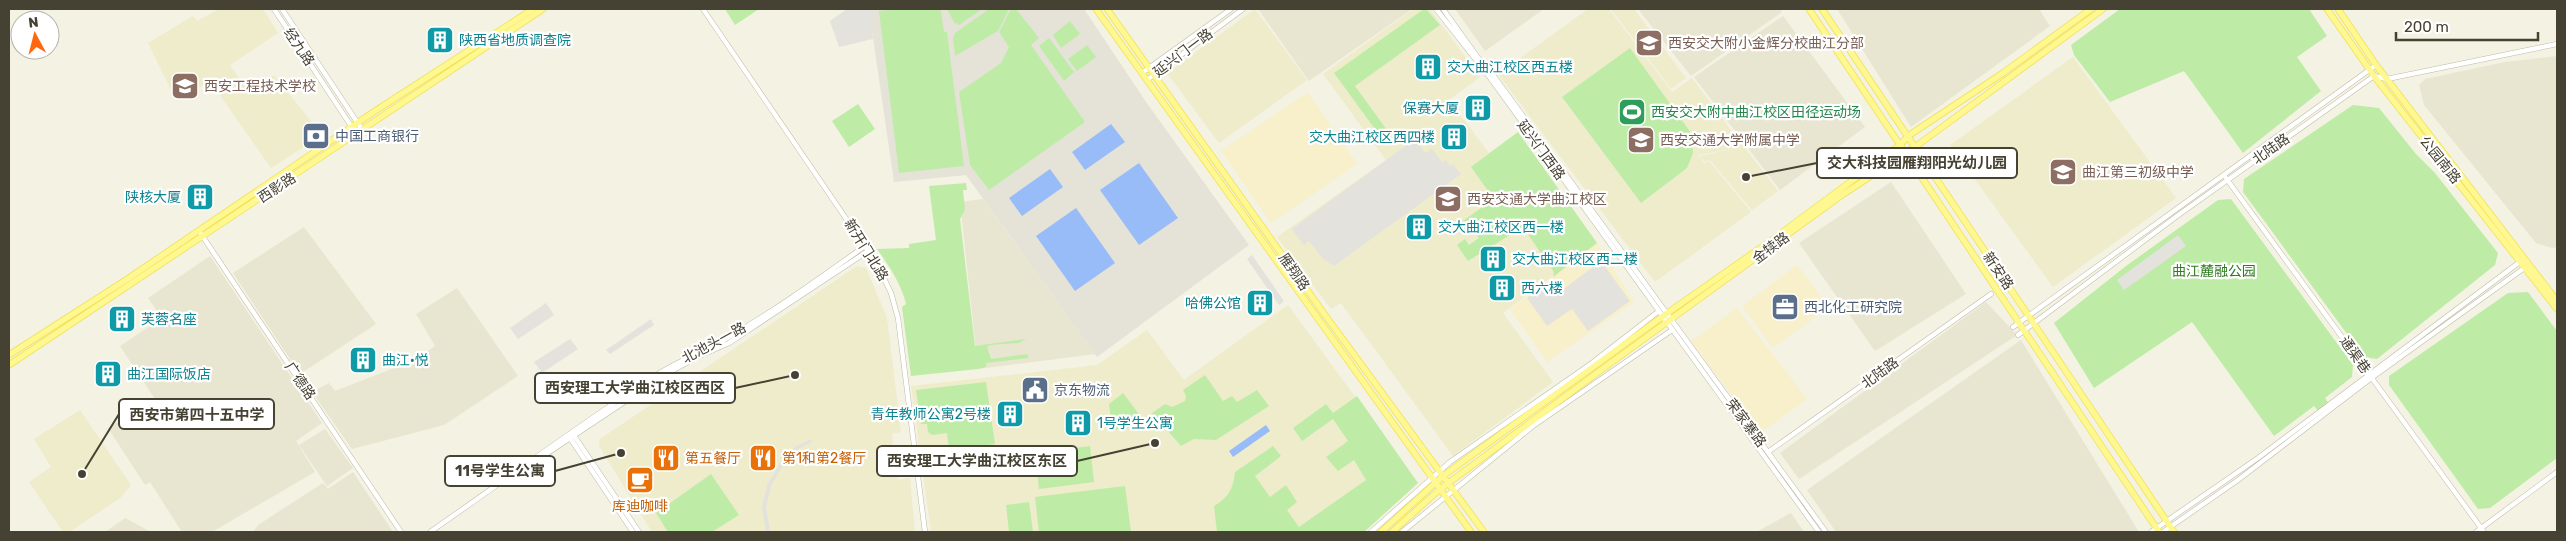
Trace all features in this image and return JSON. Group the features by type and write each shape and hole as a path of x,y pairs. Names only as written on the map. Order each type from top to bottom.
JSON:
{"main road":[{"name":"西影路","path":"9,355 533,9"},
{"name":"西影路","path":"9,365 363,131 543,9"},
{"name":"雁翔路","path":"1096,9 1158,93 1439,490 1471,532"},
{"name":"雁翔路","path":"1107,9 1325,315 1484,532"},
{"name":"新安路","path":"1809,9 2158,530"},
{"name":"新安路","path":"1822,9 2173,530"},
{"name":"金犊路","path":"1381,532 1441,474 1662,314 1776,237 1900,145 1908,136 2003,72 2091,9"},
{"name":"金犊路","path":"1392,532 1448,483 1904,152 1915,147 2102,9"},
{"name":"公园南路","path":"2327,9 2369,70 2522,260 2557,300"},
{"name":"公园南路","path":"2338,9 2376,65 2522,260"},
{"name":"公园南路","path":"2527,266 2557,309"}],"street":[{"name":"经九路","path":"274,9 357,135"},
{"name":"经九路","path":"282,9 363,131"},
{"name":"新开门北路","path":"703,9 866,248 889,287 896,310 925,532"},
{"name":"延兴门一路","path":"1142,73 1231,9"},
{"name":"延兴门一路","path":"1147,80 1243,9"},
{"name":"延兴门西路","path":"1436,9 1488,75 1662,314"},
{"name":"延兴门西路","path":"1443,9 1479,59 1492,72 1662,314"},
{"path":"2374,76 2387,80 2557,44"},
{"name":"北陆路","path":"2018,335 2376,65"},
{"name":"北陆路","path":"2013,327 2374,76"},
{"name":"通渠巷","path":"2226,178 2483,530"},
{"name":"广德路","path":"199,230 401,532"},
{"name":"北池头一路","path":"430,532 489,491 512,472 571,435 671,366 727,339 866,248"},
{"path":"2163,532 2173,530 2522,260"},
{"path":"2150,532 2158,530 2527,266"},
{"name":"北陆路","path":"1768,452 1991,294"},
{"name":"荣家寨路","path":"1662,314 1768,452 1826,532"},
{"name":"荣家寨路","path":"1669,322 1672,330 1818,532"},
{"path":"1402,532 1452,489 1533,426 1672,330"},
{"path":"571,435 633,532"},
{"path":"571,435 639,532"},
{"path":"2476,532 2483,530 2557,472"},
{"path":"1371,532 1433,480"}],"shaded area":[{"name":"西安工程技术学校","path":"219,9 263,9 278,33 230,65 248,91 274,75 322,135 271,168 210,81 176,100 148,43 193,16 197,21"},
{"path":"847,9 870,9 873,39 839,47 830,21"},
{"path":"1084,9 1146,102 1249,245 1097,357 966,175 894,182 869,10"},
{"path":"1255,9 1307,80 1219,143 1167,73"},
{"path":"1258,9 1412,9 1309,81"},
{"name":"西安交通大学曲江校区","path":"1413,9 1430,9 1480,77 1449,100 1489,153 1518,132 1597,243 1503,313 1553,382 1453,456 1341,303 1331,309 1277,237 1386,160 1323,74"},
{"path":"1455,9 1544,9 1485,51"},
{"name":"西安交通大学附属中学","path":"1588,9 1609,9 1672,92 1692,78 1733,133 1736,148 1698,155 1705,164 1709,161 1751,212 1655,282 1498,74"},
{"name":"西安交大附小金辉分校曲江分部","path":"1611,9 1634,9 1686,78 1671,89"},
{"path":"1638,9 1780,9 1782,12 1691,76"},
{"path":"1837,9 2039,9 2050,26 1911,127"},
{"path":"1783,16 1865,127 1780,190 1694,77"},
{"path":"2557,56 2557,247 2552,248 2536,243 2424,105 2419,85 2425,79 2505,62"},
{"name":"曲江第三初级中学","path":"2073,57 2176,198 2053,287 1950,145"},
{"path":"1308,92 1357,164 1271,223 1221,151"},
{"path":"1415,139 1425,153 1432,149 1442,162 1446,160 1450,166 1453,164 1461,174 1334,266 1323,259 1309,241 1304,245 1292,229"},
{"path":"1742,144 1778,191 1752,210 1710,160 1705,162 1700,156 1736,148"},
{"path":"1891,182 1966,294 1875,351 1799,243"},
{"path":"983,199 1095,354 978,369 960,202"},
{"path":"304,227 376,324 300,374 233,273"},
{"path":"2178,235 2186,246 2124,290 2117,280"},
{"path":"1597,243 1634,302 1547,362 1510,309"},
{"path":"1252,255 1284,301 1279,305 1247,259"},
{"path":"210,256 322,423 296,441 315,472 212,532 182,532 150,482 145,485 108,428 155,399 120,346 162,318 148,298"},
{"path":"1601,261 1630,301 1588,331 1572,309 1547,326 1527,298 1552,280 1561,291"},
{"name":"西北化工研究院","path":"1797,265 1829,307 1773,348 1742,306"},
{"path":"857,266 866,268 887,318 901,432 892,434 894,457 897,457 898,480 910,478 915,532 652,532 599,446 600,439"},
{"path":"457,288 518,376 444,425 352,449 312,392 329,383 335,391 412,361 435,346 416,314"},
{"path":"1986,302 2017,335 1799,479 1780,453"},
{"path":"546,303 554,315 518,339 510,328"},
{"path":"1288,305 1418,483 1364,532 931,532 911,386 1097,365 1147,330 1184,380"},
{"path":"1737,308 1807,399 1760,433 1691,341"},
{"path":"651,319 654,325 610,354 606,350"},
{"path":"570,339 578,349 542,373 534,362"},
{"path":"2021,340 2139,532 1836,532 1807,490"},
{"path":"80,410 131,485 120,498 69,532 63,532 29,482 51,467 34,439"},
{"path":"325,429 353,468 327,486 299,445"},
{"path":"811,439 812,442 796,450 785,462 771,486 766,507 770,532 766,532 762,507 767,485 782,460 795,447"},
{"path":"353,472 393,532 253,532 258,525 323,483 328,489"},
{"path":"1791,513 1804,532 1756,532"},
{"path":"125,518 151,532 105,532"}],"green space":[{"path":"725,9 759,9 735,25"},
{"path":"940,9 944,32 947,32 964,166 899,173 879,11"},
{"path":"947,9 982,9 959,25 955,24"},
{"path":"989,9 1009,9 998,31 955,56 953,38 955,33"},
{"path":"1011,9 1016,9 1039,38 1031,45 1085,122 989,190 970,165 959,92 1001,63 1009,47 999,32"},
{"path":"1424,9 1440,25 1355,86 1387,130 1380,136 1334,73"},
{"path":"2120,9 2309,9 2327,36 2297,57 2321,91 2243,153 2184,71 2110,102 2074,55 2071,45"},
{"path":"1070,21 1080,34 1061,48 1053,35"},
{"path":"1049,38 1074,72 1064,81 1039,46"},
{"path":"1087,45 1096,57 1077,71 1068,59"},
{"path":"1630,48 1691,133 1693,153 1687,168 1641,203 1562,97"},
{"path":"858,104 875,129 849,147 832,121"},
{"path":"2353,105 2379,108 2416,154 2435,173 2498,253 2495,265 2377,359 2364,357 2243,192 2244,179"},
{"path":"1518,132 1597,243 1553,277 1554,272 1523,227 1468,261 1457,245 1465,239 1469,245 1479,238 1471,229 1466,232 1460,223 1494,199 1471,167"},
{"path":"966,183 967,190 963,190 965,210 960,219 975,346 1026,339 1019,343 990,345 987,347 991,359 1028,354 1028,358 986,363 986,367 978,369 911,376 902,307 906,304 904,296 890,268 877,249 909,248 909,244 936,240 929,186"},
{"name":"曲江麓融公园","path":"2231,199 2353,365 2352,377 2325,398 2329,404 2319,412 2314,406 2274,436 2192,322 2094,388 2054,323 2126,266 2218,200"},
{"path":"2528,292 2557,331 2557,458 2490,508 2478,509 2389,385 2389,376 2508,293"},
{"path":"1205,375 1223,401 1232,396 1237,402 1257,390 1269,406 1216,440 1194,439 1181,446 1152,413 1165,404 1172,407 1185,401 1186,396 1183,390"},
{"path":"986,382 995,444 969,448 949,448 947,433 932,435 928,432 927,424 921,424 916,390"},
{"path":"1123,393 1142,418 1139,427 1112,430 1109,404"},
{"path":"1357,396 1418,483 1364,532 1217,532 1214,506 1229,492 1235,472 1273,446 1281,456 1255,476 1270,497 1286,485 1297,502 1287,510 1299,527 1366,480 1354,460 1338,471 1326,457 1348,441 1333,419 1302,441 1293,428 1326,404 1333,413"},
{"path":"1090,446 1094,482 1039,489 1035,453"},
{"path":"711,474 739,515 712,532 668,532 656,513"},
{"path":"1125,486 1131,532 1039,532 1035,497"},
{"path":"1029,502 1033,532 1009,532 1006,505"}],"water":[{"path":"1111,124 1125,142 1085,170 1072,152"},
{"path":"1139,163 1178,218 1139,245 1100,190"},
{"path":"1050,169 1063,187 1022,216 1009,198"},
{"path":"1076,208 1115,263 1075,291 1036,236"},
{"path":"1266,425 1270,431 1233,457 1229,451"}],"place":[{"name":"陕西省地质调查院","path":"440,40"},
{"name":"西安交大附小金辉分校曲江分部","path":"1649,43"},
{"name":"交大曲江校区西五楼","path":"1428,67"},
{"name":"西安工程技术学校","path":"185,86"},
{"name":"保赛大厦","path":"1478,108"},
{"name":"西安交大附中曲江校区田径运动场","path":"1632,112"},
{"name":"中国工商银行","path":"316,136"},
{"name":"交大曲江校区西四楼","path":"1454,137"},
{"name":"西安交通大学附属中学","path":"1641,140"},
{"name":"曲江第三初级中学","path":"2063,172"},
{"name":"交大科技园雁翔阳光幼儿园","path":"1746,177"},
{"name":"陕核大厦","path":"200,197"},
{"name":"西安交通大学曲江校区","path":"1448,199"},
{"name":"交大曲江校区西一楼","path":"1419,227"},
{"name":"交大曲江校区西二楼","path":"1493,259"},
{"name":"西六楼","path":"1502,288"},
{"name":"哈佛公馆","path":"1260,303"},
{"name":"西北化工研究院","path":"1785,307"},
{"name":"芙蓉名座","path":"122,319"},
{"name":"曲江·悦","path":"363,360"},
{"name":"曲江国际饭店","path":"108,374"},
{"name":"西安理工大学曲江校区西区","path":"795,375"},
{"name":"京东物流","path":"1035,390"},
{"name":"青年教师公寓2号楼","path":"1010,414"},
{"name":"1号学生公寓","path":"1078,423"},
{"name":"西安理工大学曲江校区东区","path":"1155,443"},
{"name":"11号学生公寓","path":"621,453"},
{"name":"第五餐厅","path":"666,458"},
{"name":"第1和第2餐厅","path":"763,458"},
{"name":"西安市第四十五中学","path":"82,474"},
{"name":"库迪咖啡","path":"640,480"}]}
